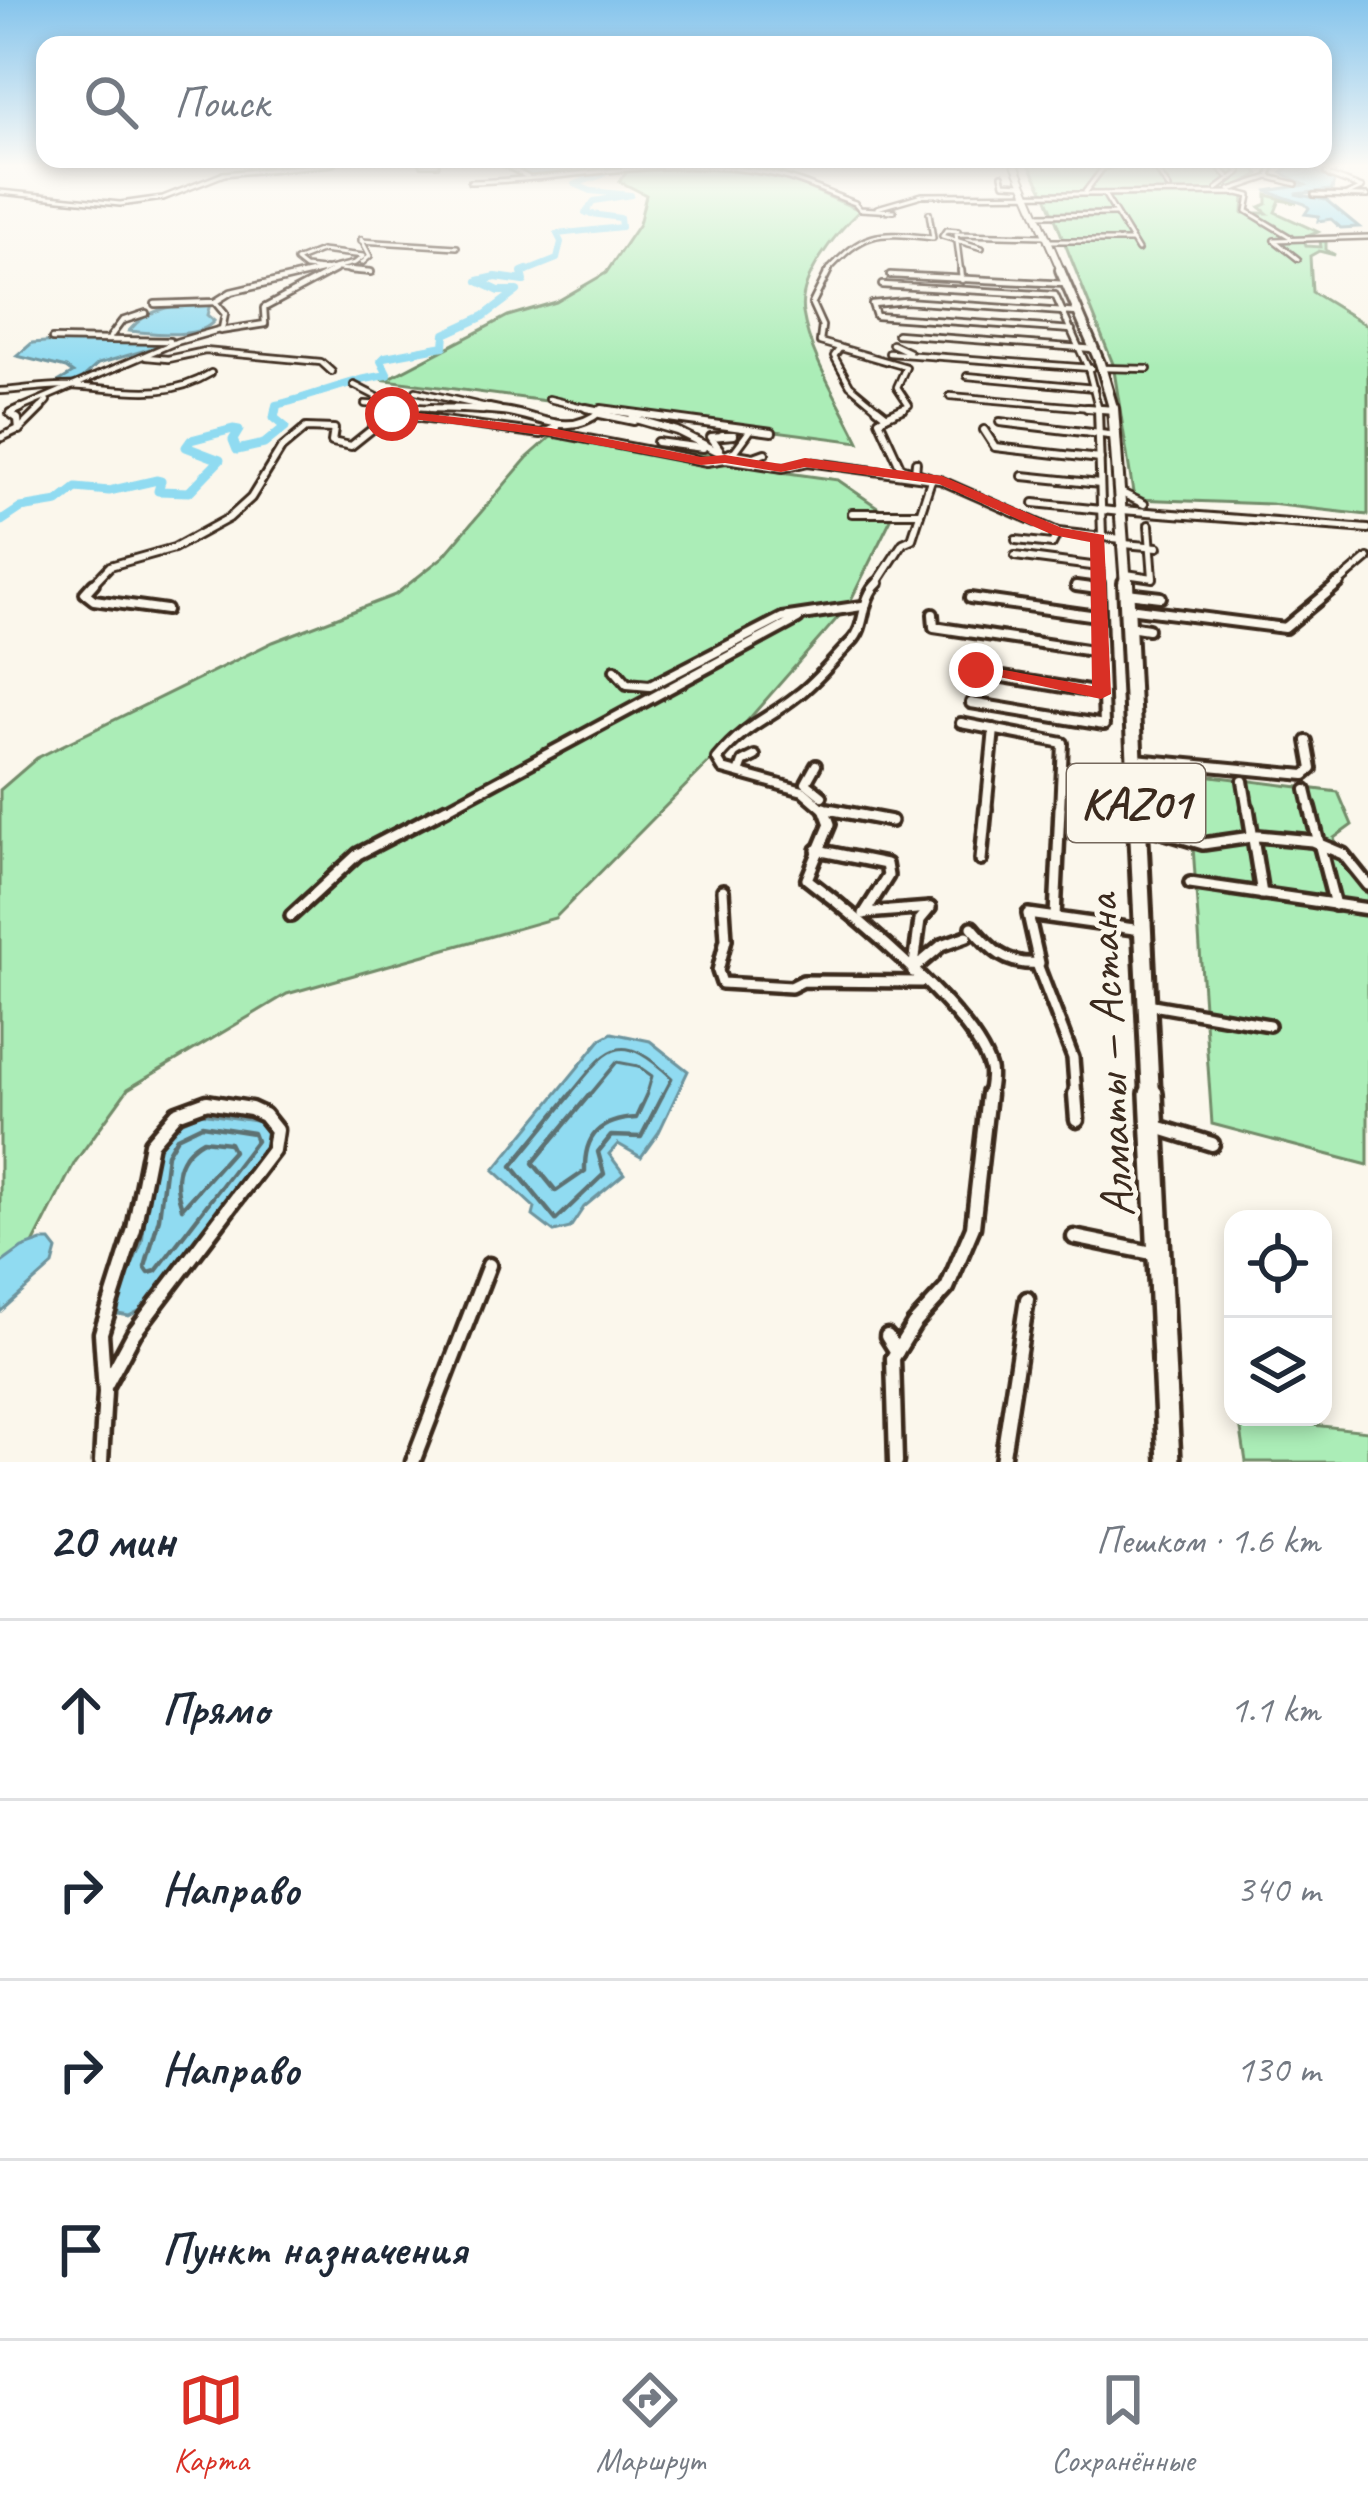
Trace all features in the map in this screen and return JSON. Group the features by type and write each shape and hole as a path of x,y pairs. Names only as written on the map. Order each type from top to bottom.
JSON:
{"highway":[{"name":"Алматы — Астана","path":"1043,232 1119,436 1169,1462"}],"street":[{"path":"932,232 930,239 896,233 856,240 826,273 812,307 822,326 819,341 906,367 896,387 908,405 879,420 901,468 916,467 1058,532 1155,547"},
{"path":"943,232 944,238 982,248"},
{"path":"947,232 1132,241"},
{"path":"1126,232 1138,250"},
{"path":"1285,232 1295,238"},
{"path":"962,280 956,234 977,234"},
{"path":"1298,259 1273,244 1275,239 1368,237"},
{"path":"19,430 18,419 10,413 176,342 265,324 262,310 267,306 337,269 369,259 361,240 457,247"},
{"path":"155,304 215,302 231,292 306,270 355,263 364,256 348,250 316,251 296,261 306,270"},
{"path":"337,269 371,272"},
{"path":"890,275 962,280 1070,312"},
{"path":"882,285 1070,312"},
{"path":"881,301 1070,312 877,318 872,304 881,301"},
{"path":"215,302 226,320 218,332"},
{"path":"110,337 122,321 146,313"},
{"path":"897,334 1086,349"},
{"path":"52,339 176,342"},
{"path":"892,344 907,351"},
{"path":"842,348 834,356 846,380 886,416"},
{"path":"145,357 168,359 205,351 321,362 332,372"},
{"path":"871,357 907,351 1148,369"},
{"path":"971,704 1104,725 1097,616 1100,434 1107,410 1094,388 1097,368"},
{"path":"0,391 74,387 159,394 194,385 211,373"},
{"path":"967,376 1094,388"},
{"path":"354,385 397,405"},
{"path":"416,392 506,412 554,429 601,414"},
{"path":"950,396 1107,410"},
{"path":"0,438 19,430 53,397"},
{"path":"549,399 601,414 772,432"},
{"path":"365,404 506,412"},
{"path":"647,419 651,408"},
{"path":"166,610 94,600 85,593 110,566 174,548 229,518 251,498 281,449 306,428 334,429 332,442 351,446 392,414 554,429 701,461 739,446 749,432"},
{"path":"647,419 723,454"},
{"path":"1000,422 1119,436"},
{"path":"984,430 995,447 1100,459"},
{"path":"722,435 710,438 723,454"},
{"path":"657,442 786,468 805,462 934,479"},
{"path":"739,446 757,460"},
{"path":"757,460 765,453"},
{"path":"891,821 825,806 809,794 719,766 723,748 757,718 802,694 834,655 856,638 862,606 903,543 911,539 934,479 932,465"},
{"path":"1023,476 1100,484"},
{"path":"991,496 1002,505"},
{"path":"1034,503 1100,510 1144,505"},
{"path":"1122,505 1368,529"},
{"path":"852,513 918,513"},
{"path":"1126,574 1153,578 1155,547 1149,525"},
{"path":"1016,540 1052,544 1058,532"},
{"path":"1015,556 1099,567"},
{"path":"1126,600 1286,628 1331,595 1343,577 1368,558"},
{"path":"1076,586 1098,589"},
{"path":"1126,600 1160,597"},
{"path":"970,598 1097,616"},
{"path":"615,670 627,684 650,686 782,618 862,606"},
{"path":"933,614 934,627 1099,652"},
{"path":"291,916 358,854 572,744 798,619"},
{"path":"1127,626 1148,629"},
{"path":"978,661 979,674 1101,694"},
{"path":"961,724 1063,742 1055,917"},
{"path":"981,860 994,729"},
{"path":"1134,759 1305,775 1312,769 1306,741"},
{"path":"739,773 743,762 755,756"},
{"path":"816,765 806,783 825,806 830,824 807,879 860,915 917,973 986,1057 992,1085 973,1227 947,1288 914,1324 897,1352 891,1411 896,1462"},
{"path":"1243,781 1262,894"},
{"path":"1306,790 1335,904"},
{"path":"1137,825 1204,844 1251,836 1319,843 1343,854 1368,885"},
{"path":"817,850 886,864 888,876 860,915"},
{"path":"1190,883 1368,909"},
{"path":"723,890 726,939 718,971 722,983 791,987 803,981 917,973 942,945 969,932 1005,963 1037,964"},
{"path":"860,915 929,908 920,920 917,973"},
{"path":"1037,964 1040,959 1025,915 1142,930"},
{"path":"1037,964 1073,1058 1077,1120"},
{"path":"1146,1004 1269,1025"},
{"path":"101,1462 104,1311 134,1229 144,1161 156,1134 170,1118 196,1104 240,1105 264,1114 276,1130 274,1150 134,1333 105,1387"},
{"path":"1152,1126 1213,1144"},
{"path":"1074,1238 1158,1255"},
{"path":"413,1462 489,1265"},
{"path":"1002,1462 1027,1300"},
{"path":"887,1336 897,1352"}],"green space":[{"path":"633,232 840,232 812,271 803,313 826,379 859,442 386,380 508,316 556,302 606,273"},
{"path":"1060,232 1317,232 1303,238 1306,246 1321,247 1320,241 1326,241 1326,250 1335,255 1319,251 1310,256 1312,292 1368,326 1368,515 1270,504 1134,499 1113,364"},
{"path":"553,435 703,453 767,470 838,480 892,517 848,606 727,744 555,918 287,994 128,1089 75,1162 18,1274 0,1297 0,790 37,758 273,642 395,595 443,557 527,458"},
{"path":"1188,773 1338,792 1352,825 1334,838 1340,853 1368,883 1368,1165 1212,1124"},
{"path":"1240,1426 1368,1431 1368,1462 1246,1462"}],"water":[{"path":"210,304 207,315 214,321 197,331 129,331 155,311"},
{"path":"111,337 163,345 98,364 79,381 56,383 73,373 17,356 32,343"},
{"path":"612,1033 650,1041 688,1071 659,1132 641,1157 618,1144 609,1154 624,1174 584,1207 570,1228 554,1232 533,1216 535,1208 494,1170 601,1039"},
{"path":"201,1113 262,1122 269,1132 268,1146 142,1309 129,1316 118,1314 120,1294 142,1242 154,1150 170,1127"},
{"path":"50,1241 57,1250 53,1265 0,1312 0,1264"}],"waterway":[{"path":"522,273 557,259 561,242 557,234 573,232"},
{"path":"522,273 527,270"},
{"path":"275,411 276,405 388,375 381,361 385,357 444,346 445,334 484,316 517,291 499,291 478,281 496,277 524,281 522,273"},
{"path":"0,522 21,508 58,502 76,488 109,491 157,480 161,481 158,491 189,492 220,460 186,447 191,440 233,429 239,430 233,440 237,450 264,444 285,427 274,418 276,408"}],"route":[{"path":"392,414 551,432 701,461 725,459 781,468 805,462 942,480 1058,532 1098,539 1101,694 976,670"}]}
